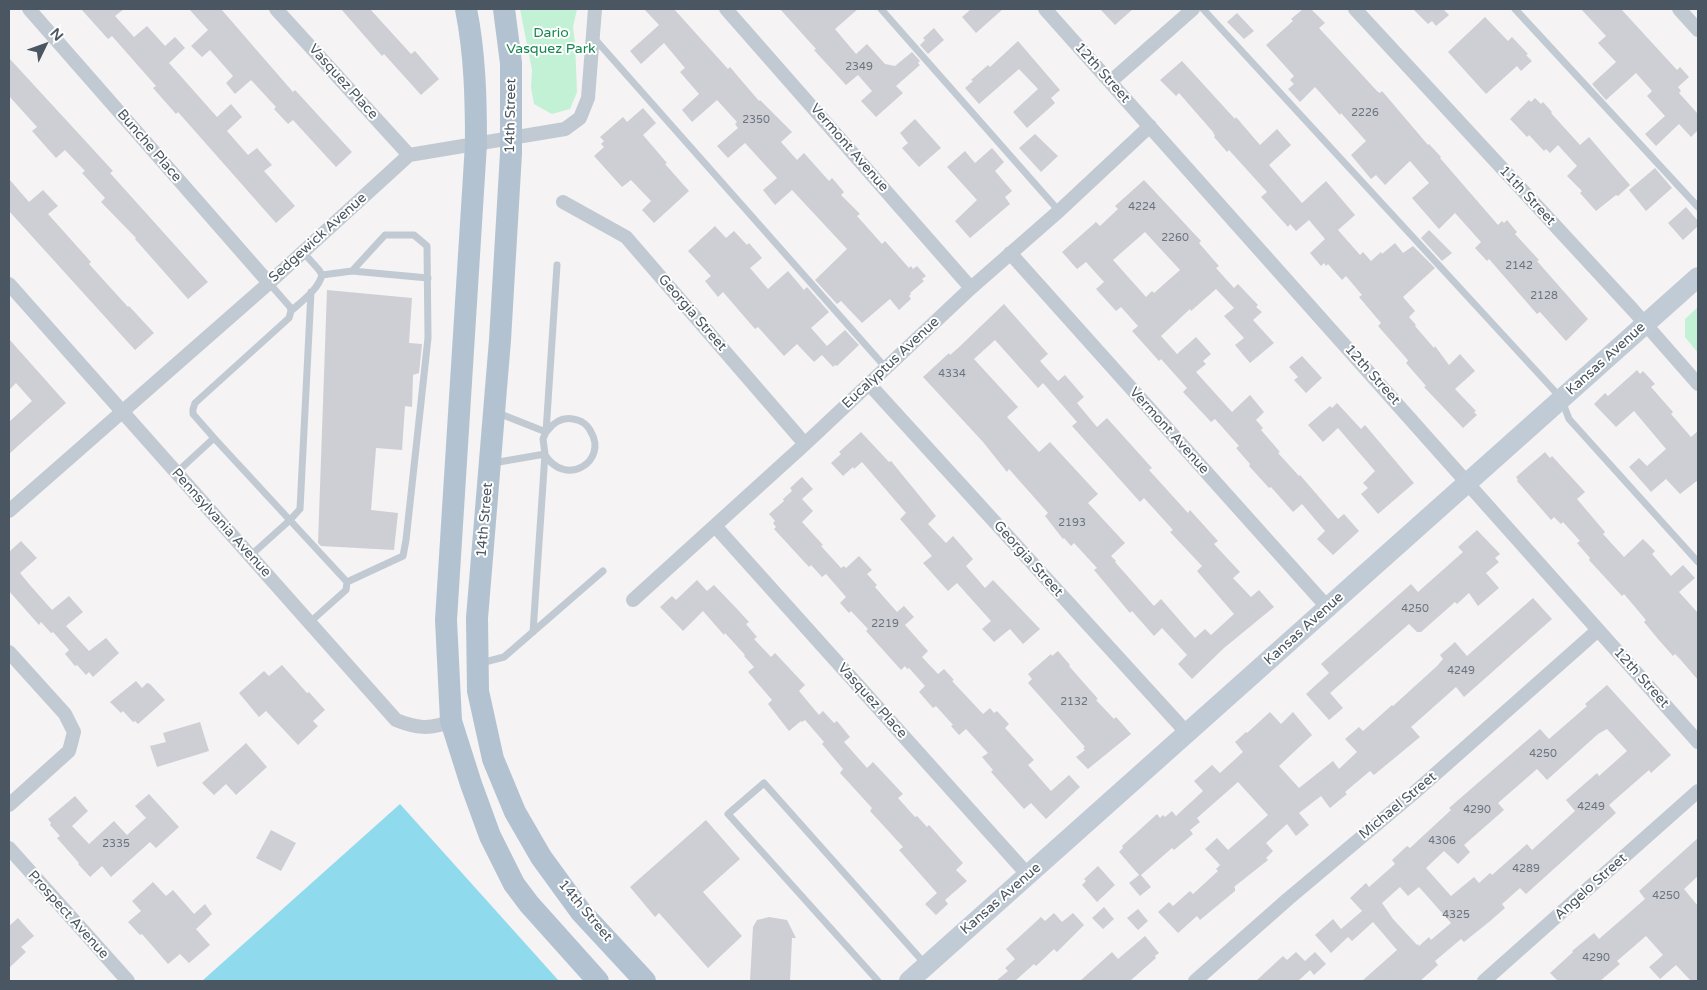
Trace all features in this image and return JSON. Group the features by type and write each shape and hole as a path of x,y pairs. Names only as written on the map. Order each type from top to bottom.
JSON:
{"main road":[{"path":"466,9 476,84 476,144 446,620 451,721 490,836 514,884 529,904 598,981"},
{"name":"14th Street","path":"504,9 511,63 512,137 494,411 477,618 478,691 493,759 515,812 541,857 581,912 645,981"}],"street":[{"name":"Bunche Place","path":"29,9 269,283"},
{"name":"Vasquez Place","path":"276,9 409,155"},
{"path":"409,155 565,129 580,118 588,98 594,9"},
{"name":"Vermont Avenue","path":"726,9 972,288"},
{"name":"12th Street","path":"1045,9 1698,742"},
{"path":"1110,82 1193,9"},
{"name":"11th Street","path":"1355,9 1698,384"},
{"path":"1679,9 1698,30"},
{"name":"Eucalyptus Avenue","path":"634,600 1150,126"},
{"name":"Sedgewick Avenue","path":"9,511 269,283 409,155"},
{"name":"Georgia Street","path":"563,202 626,237 805,444"},
{"name":"Vermont Avenue","path":"1010,253 1328,608"},
{"name":"Kansas Avenue","path":"909,981 1698,277"},
{"name":"Pennsylvania Avenue","path":"9,284 396,720 414,727 440,726 451,721"},
{"name":"Georgia Street","path":"869,384 1187,733"},
{"name":"Vasquez Place","path":"715,526 1028,875"},
{"name":"Michael Street","path":"1196,981 1288,899 1414,793 1598,630"},
{"path":"9,652 65,714 74,732 69,751 9,805"},
{"name":"Angelo Street","path":"1484,981 1698,791"},
{"name":"Prospect Avenue","path":"9,848 128,981"}],"lane":[{"path":"881,9 1059,210"},
{"path":"1203,9 1561,398 1569,420 1698,562"},
{"path":"1515,9 1698,207"},
{"path":"592,36 886,368"},
{"path":"347,582 403,556 428,338 428,246 414,235 385,236 352,271"},
{"path":"302,252 319,270 322,275 320,282 290,314 195,403 193,414 347,582 346,590 309,623"},
{"path":"546,432 551,425 567,418 576,419 584,423 594,437 595,446 589,462 582,468 565,470 549,462 543,447 546,432 557,265"},
{"path":"322,275 352,271 428,278"},
{"path":"269,283 290,307 290,314"},
{"path":"250,556 300,509 311,292"},
{"path":"494,411 546,432"},
{"path":"176,473 214,438"},
{"path":"490,464 545,454"},
{"path":"533,632 545,454"},
{"path":"478,663 504,657 603,571"},
{"path":"878,981 728,814 764,783 927,965"}],"green space":[{"name":"Dario Vasquez Park","path":"520,9 577,9 573,27 577,92 570,109 552,114 534,104 531,88 532,70"},
{"path":"1698,307 1698,353 1685,337 1685,319"}],"water":[{"path":"400,804 559,981 202,981"}],"building":[{"path":"81,9 124,9 115,16 134,37 147,26 165,46 175,37 185,48 169,63 217,117 231,104 242,117 227,131 248,155 257,148 272,165 264,171 295,206 276,223 178,112 176,114 153,88 156,86 112,36 108,39"},
{"path":"189,9 221,9 293,92 295,90 352,152 336,167 293,120 288,124 274,109 276,107 251,80 235,94 226,83 233,76 210,50 202,57 191,46 208,30"},
{"path":"341,9 370,9 411,54 415,51 439,79 421,95 384,54 382,56"},
{"path":"644,9 674,9 728,69 730,67 759,101 792,132 781,142 797,160 804,153 829,181 832,178 844,192 841,195 860,214 857,216 882,244 885,241 909,268 911,266 913,269 917,266 926,276 922,279 924,281 910,293 911,299 899,310 890,299 862,323 841,301 837,304 815,280 847,249 792,190 775,205 763,190 777,178 745,143 728,158 717,146 738,128 735,124 737,122 717,100 692,122 682,110 699,94 680,72 685,68 664,43 641,64 630,51 659,25"},
{"path":"780,9 858,9 835,29 856,54 867,44 885,64 895,66 912,52 920,61 918,63 920,65 896,86 903,93 876,117 861,101 872,91 858,75 846,85"},
{"path":"971,9 1003,9 976,33 962,17"},
{"path":"1100,9 1133,9 1115,25"},
{"path":"1303,9 1311,9 1325,23 1319,28 1377,91 1380,93 1382,91 1498,225 1502,221 1504,223 1507,220 1517,232 1515,234 1539,260 1537,261 1588,319 1566,341 1540,312 1537,314 1489,259 1487,261 1475,248 1481,242 1455,213 1439,229 1412,198 1429,183 1410,161 1385,185 1376,175 1371,179 1351,155 1366,141 1341,113 1340,115 1315,87 1300,102 1288,89 1294,84 1290,80 1294,76 1266,45 1293,21 1291,19"},
{"path":"1413,9 1445,9 1449,15 1436,26 1432,21 1428,24"},
{"path":"1581,9 1621,9 1677,70 1680,67 1689,77 1678,87 1681,91 1679,93 1698,114 1698,130 1691,137 1679,124 1656,146 1645,134 1665,116 1647,96 1652,91 1636,73 1606,100 1592,84 1616,62 1598,43 1606,36"},
{"path":"1237,13 1254,31 1244,39 1227,22"},
{"path":"1485,17 1508,41 1512,37 1532,61 1521,71 1517,66 1486,94 1448,52"},
{"path":"934,28 944,40 928,54 920,45 925,40 923,38"},
{"path":"1018,41 1060,90 1051,98 1055,103 1027,128 1013,112 1038,89 1019,69 979,104 965,88 973,81 971,80 988,65 990,67"},
{"path":"9,58 113,171 110,173 208,282 188,299 136,238 101,202 105,198 82,173 85,171 65,150 56,158 32,131 37,127 9,96"},
{"path":"1182,61 1260,145 1277,129 1291,145 1269,165 1302,203 1326,181 1355,215 1338,230 1360,255 1363,252 1371,261 1395,243 1403,253 1413,246 1435,268 1403,297 1415,311 1409,317 1415,326 1434,348 1435,346 1449,365 1460,354 1475,371 1455,389 1476,411 1474,412 1477,415 1463,428 1424,387 1426,386 1406,363 1407,359 1378,326 1381,323 1359,297 1362,295 1346,276 1342,280 1328,264 1326,266 1324,263 1321,266 1310,253 1325,239 1309,220 1296,231 1290,224 1288,227 1261,197 1267,192 1229,150 1227,152 1214,137 1213,132 1179,93 1176,96 1160,80"},
{"path":"1535,98 1541,104 1543,102 1580,145 1589,137 1630,185 1596,211 1580,193 1582,191 1567,176 1577,166 1558,145 1550,153 1546,149 1544,151 1510,119 1529,100 1531,102"},
{"path":"643,108 656,123 643,135 689,191 654,223 642,210 651,201 631,180 622,187 594,156 604,147 601,144 604,141 600,137 623,117 627,122"},
{"path":"915,119 941,148 919,167 902,148 908,143 900,133"},
{"path":"1035,134 1058,156 1041,172 1019,148"},
{"path":"992,148 1004,162 995,171 1012,191 1005,197 1010,204 970,238 955,221 977,200 947,167 965,151 975,163"},
{"path":"1655,168 1672,188 1646,211 1629,190"},
{"path":"9,179 29,202 43,190 58,206 48,214 91,262 89,264 154,333 135,350 9,211"},
{"path":"1144,180 1201,241 1199,243 1219,266 1216,268 1234,288 1238,284 1258,305 1256,307 1262,312 1253,320 1274,343 1250,363 1235,345 1244,338 1224,316 1234,308 1216,289 1191,311 1190,309 1161,336 1177,354 1196,337 1211,354 1203,361 1206,364 1196,372 1232,412 1250,395 1264,412 1256,420 1263,428 1261,430 1280,452 1278,453 1338,519 1344,514 1359,531 1333,555 1317,539 1325,531 1302,504 1293,512 1271,487 1269,488 1236,448 1239,446 1215,419 1211,422 1183,392 1187,388 1132,331 1138,326 1121,307 1116,311 1096,289 1104,282 1086,262 1077,269 1062,252 1096,222 1100,226 1118,209 1115,206","holes":["1145,232 1180,270 1154,293 1152,291 1146,297 1113,260"]},
{"path":"1686,207 1698,221 1698,226 1683,240 1668,223"},
{"path":"715,226 726,238 734,231 747,245 749,243 762,258 750,268 768,289 788,271 804,290 807,287 829,312 811,328 827,346 845,330 859,345 837,366 833,367 822,355 814,362 797,344 784,356 758,327 755,329 723,292 718,297 705,281 711,276 688,251"},
{"path":"1429,230 1452,253 1442,261 1421,238"},
{"path":"327,290 412,298 409,343 422,344 419,373 413,375 412,407 405,406 402,450 376,448 371,510 398,513 394,550 321,546 318,543"},
{"path":"1004,304 1048,354 1040,361 1058,381 1065,375 1084,397 1077,403 1097,427 1107,418 1152,468 1149,470 1188,513 1190,510 1218,541 1214,544 1240,572 1233,578 1251,597 1259,590 1274,607 1224,648 1192,679 1178,664 1187,655 1162,628 1154,636 1132,611 1130,613 1094,570 1097,568 1074,543 1071,546 1063,539 1045,516 1048,513 1009,469 1007,472 983,442 923,377 949,353 950,355","holes":["995,340 1038,388 1043,383 1077,422 1072,426 1140,502 1144,498 1173,530 1170,532 1202,566 1197,571 1234,614 1211,635 1205,629 1195,638 1161,599 1154,606 1115,562 1111,556 1125,543 1088,503 1098,494 1050,442 1039,452 1007,417 1018,407 974,359"]},
{"path":"9,339 66,403 9,454 9,422 32,401 16,383 9,390"},
{"path":"1302,356 1322,378 1306,393 1294,380 1298,377 1289,367"},
{"path":"1637,370 1640,374 1643,371 1655,384 1651,387 1673,412 1671,414 1691,437 1698,431 1698,480 1680,494 1666,479 1651,492 1629,467 1639,458 1647,466 1666,449 1634,411 1616,427 1594,404 1605,393 1608,396"},
{"path":"1337,403 1361,429 1365,425 1414,483 1378,514 1361,494 1368,488 1363,483 1375,471 1338,428 1323,442 1308,425 1330,406 1332,408"},
{"path":"861,432 889,462 891,461 936,516 928,524 946,543 953,536 973,559 966,566 985,588 993,580 1040,629 1023,644 1010,629 994,642 982,629 991,621 957,583 948,591 923,563 932,556 900,519 906,513 862,462 843,476 831,463 841,454 839,452"},
{"path":"1545,452 1550,458 1552,456 1585,492 1577,499 1605,532 1603,534 1624,557 1643,539 1655,551 1652,554 1671,576 1683,565 1695,578 1679,592 1698,613 1698,680 1680,659 1675,654 1673,656 1658,639 1644,622 1646,620 1624,594 1622,596 1589,560 1590,558 1577,543 1580,541 1563,522 1561,524 1554,517 1551,520 1517,481 1516,477"},
{"path":"802,477 813,489 802,499 813,511 802,522 823,545 821,546 841,568 844,566 846,568 859,556 872,570 867,574 877,585 875,587 897,612 904,606 914,617 905,625 928,651 922,657 938,674 944,669 954,680 952,681 983,714 990,708 994,713 997,711 1009,724 1005,728 1034,760 1028,765 1051,791 1069,775 1080,787 1046,819 1031,803 1024,809 991,772 993,770 982,757 988,753 966,729 959,735 951,726 953,725 936,706 933,708 919,692 925,686 909,668 907,669 905,666 901,670 866,631 868,629 851,611 849,613 840,603 846,597 826,574 822,577 811,565 809,567 774,529 776,527 773,523 775,521 769,514 784,501 783,499 792,491 790,488"},
{"path":"1477,530 1500,554 1495,558 1499,562 1486,573 1499,588 1478,606 1469,593 1457,604 1455,602 1421,632 1417,632 1409,624 1330,693 1343,708 1329,720 1306,694 1329,673 1321,664 1411,584 1418,592 1463,552 1458,547"},
{"path":"21,541 37,558 20,573 29,584 52,610 69,596 83,612 66,626 89,651 106,638 119,653 93,677 89,672 86,675 77,665 75,666 65,654 69,650 41,622 39,625 9,591 9,552"},
{"path":"697,580 707,591 714,585 738,610 749,622 746,624 757,637 754,639 771,657 775,653 805,685 799,691 819,715 823,711 834,723 837,721 850,737 844,742 867,768 873,762 903,794 898,798 915,817 917,816 927,827 929,825 963,863 956,870 967,881 945,900 948,904 936,915 925,904 937,893 899,850 903,847 870,811 872,808 840,773 843,769 822,744 824,742 805,720 789,731 768,704 772,700 748,672 754,667 703,611 683,631 660,607 672,596 676,600"},
{"path":"1533,598 1552,619 1464,697 1456,687 1411,727 1420,737 1374,775 1370,771 1345,792 1347,794 1330,808 1321,796 1299,813 1309,825 1296,836 1287,824 1266,843 1273,851 1266,858 1268,860 1234,887 1235,891 1200,920 1197,916 1178,933 1158,912 1169,902 1173,906 1190,891 1193,894 1218,871 1216,869 1220,865 1205,849 1217,838 1228,850 1268,815 1238,782 1197,818 1200,822 1190,830 1193,834 1174,850 1172,848 1141,875 1151,887 1140,896 1129,883 1139,875 1119,852 1123,848 1122,846 1157,814 1160,818 1163,815 1165,817 1172,811 1176,816 1203,791 1194,781 1212,765 1220,773 1243,752 1235,742 1270,712 1281,724 1293,712 1312,735 1279,766 1299,788 1333,761 1339,769 1357,752 1345,739 1359,727 1363,731 1393,706 1437,666 1443,659 1440,655 1455,642 1467,656"},
{"path":"1058,651 1098,699 1096,700 1114,719 1116,717 1131,734 1088,769 1076,757 1085,750 1083,748 1085,747 1028,683 1032,679 1028,674 1051,654 1052,656"},
{"path":"282,665 325,710 313,721 318,726 298,745 266,711 259,717 239,693 264,671 269,676"},
{"path":"136,681 142,688 147,683 150,684 165,700 138,724 135,721 133,722 123,711 121,713 110,702"},
{"path":"1607,685 1671,755 1651,773 1649,770 1609,805 1616,813 1526,894 1520,888 1502,904 1505,908 1489,922 1464,942 1461,939 1435,961 1438,965 1420,981 1362,981 1397,950 1373,922 1352,941 1348,937 1331,953 1315,935 1333,919 1341,929 1362,911 1350,898 1366,883 1369,887 1395,864 1392,860 1407,846 1410,848 1451,810 1449,808 1540,729 1549,739 1587,706 1585,704","holes":["1607,729 1627,751 1599,776 1597,773 1566,800 1575,811 1532,850 1527,844 1492,875 1490,873 1479,883 1474,877 1451,896 1426,868 1444,851 1458,864 1470,852 1464,845 1504,810 1498,803 1537,769 1547,780 1598,734","1400,887 1408,896 1419,887 1451,923 1431,940 1429,937 1419,946 1417,945 1393,919 1382,903"]},
{"path":"200,722 209,751 157,767 150,746 166,742 163,733"},
{"path":"246,743 267,767 236,795 226,784 214,795 202,783"},
{"path":"149,794 179,827 156,848 150,842 111,877 102,866 90,877 57,838 60,836 50,825 51,823 48,819 75,796 88,811 72,826 89,844 114,821 127,835 146,818 135,806"},
{"path":"706,820 740,859 703,892 742,936 708,968 659,913 655,917 630,887"},
{"path":"271,830 296,843 281,871 256,858"},
{"path":"1698,838 1698,876 1684,889 1698,906 1698,981 1691,981 1676,965 1660,979 1649,967 1663,955 1646,936 1617,961 1620,964 1600,981 1558,981 1550,973 1594,933 1599,939 1645,899 1639,891"},
{"path":"1098,866 1115,885 1097,902 1082,885 1086,881 1084,879"},
{"path":"153,882 166,896 173,890 194,914 205,904 212,914 196,929 210,945 189,963 180,954 168,964 142,934 140,935 128,922 141,911 132,901"},
{"path":"1104,907 1114,919 1103,929 1092,918"},
{"path":"1138,909 1148,921 1138,930 1127,918"},
{"path":"1054,913 1062,922 1073,913 1084,925 1057,952 1054,949 1036,966 1034,964 1015,981 996,981 1008,971 1005,968 1015,959 1006,949 1041,917 1045,921"},
{"path":"769,917 787,920 796,938 792,938 790,981 750,981 753,927 757,920"},
{"path":"18,918 34,936 21,947 26,952 9,968 9,926"},
{"path":"1145,936 1159,953 1155,956 1156,958 1130,981 1080,981 1112,952 1118,959"},
{"path":"1296,952 1305,961 1315,952 1326,964 1314,975 1310,970 1298,981 1256,981 1283,956 1287,960"}]}
